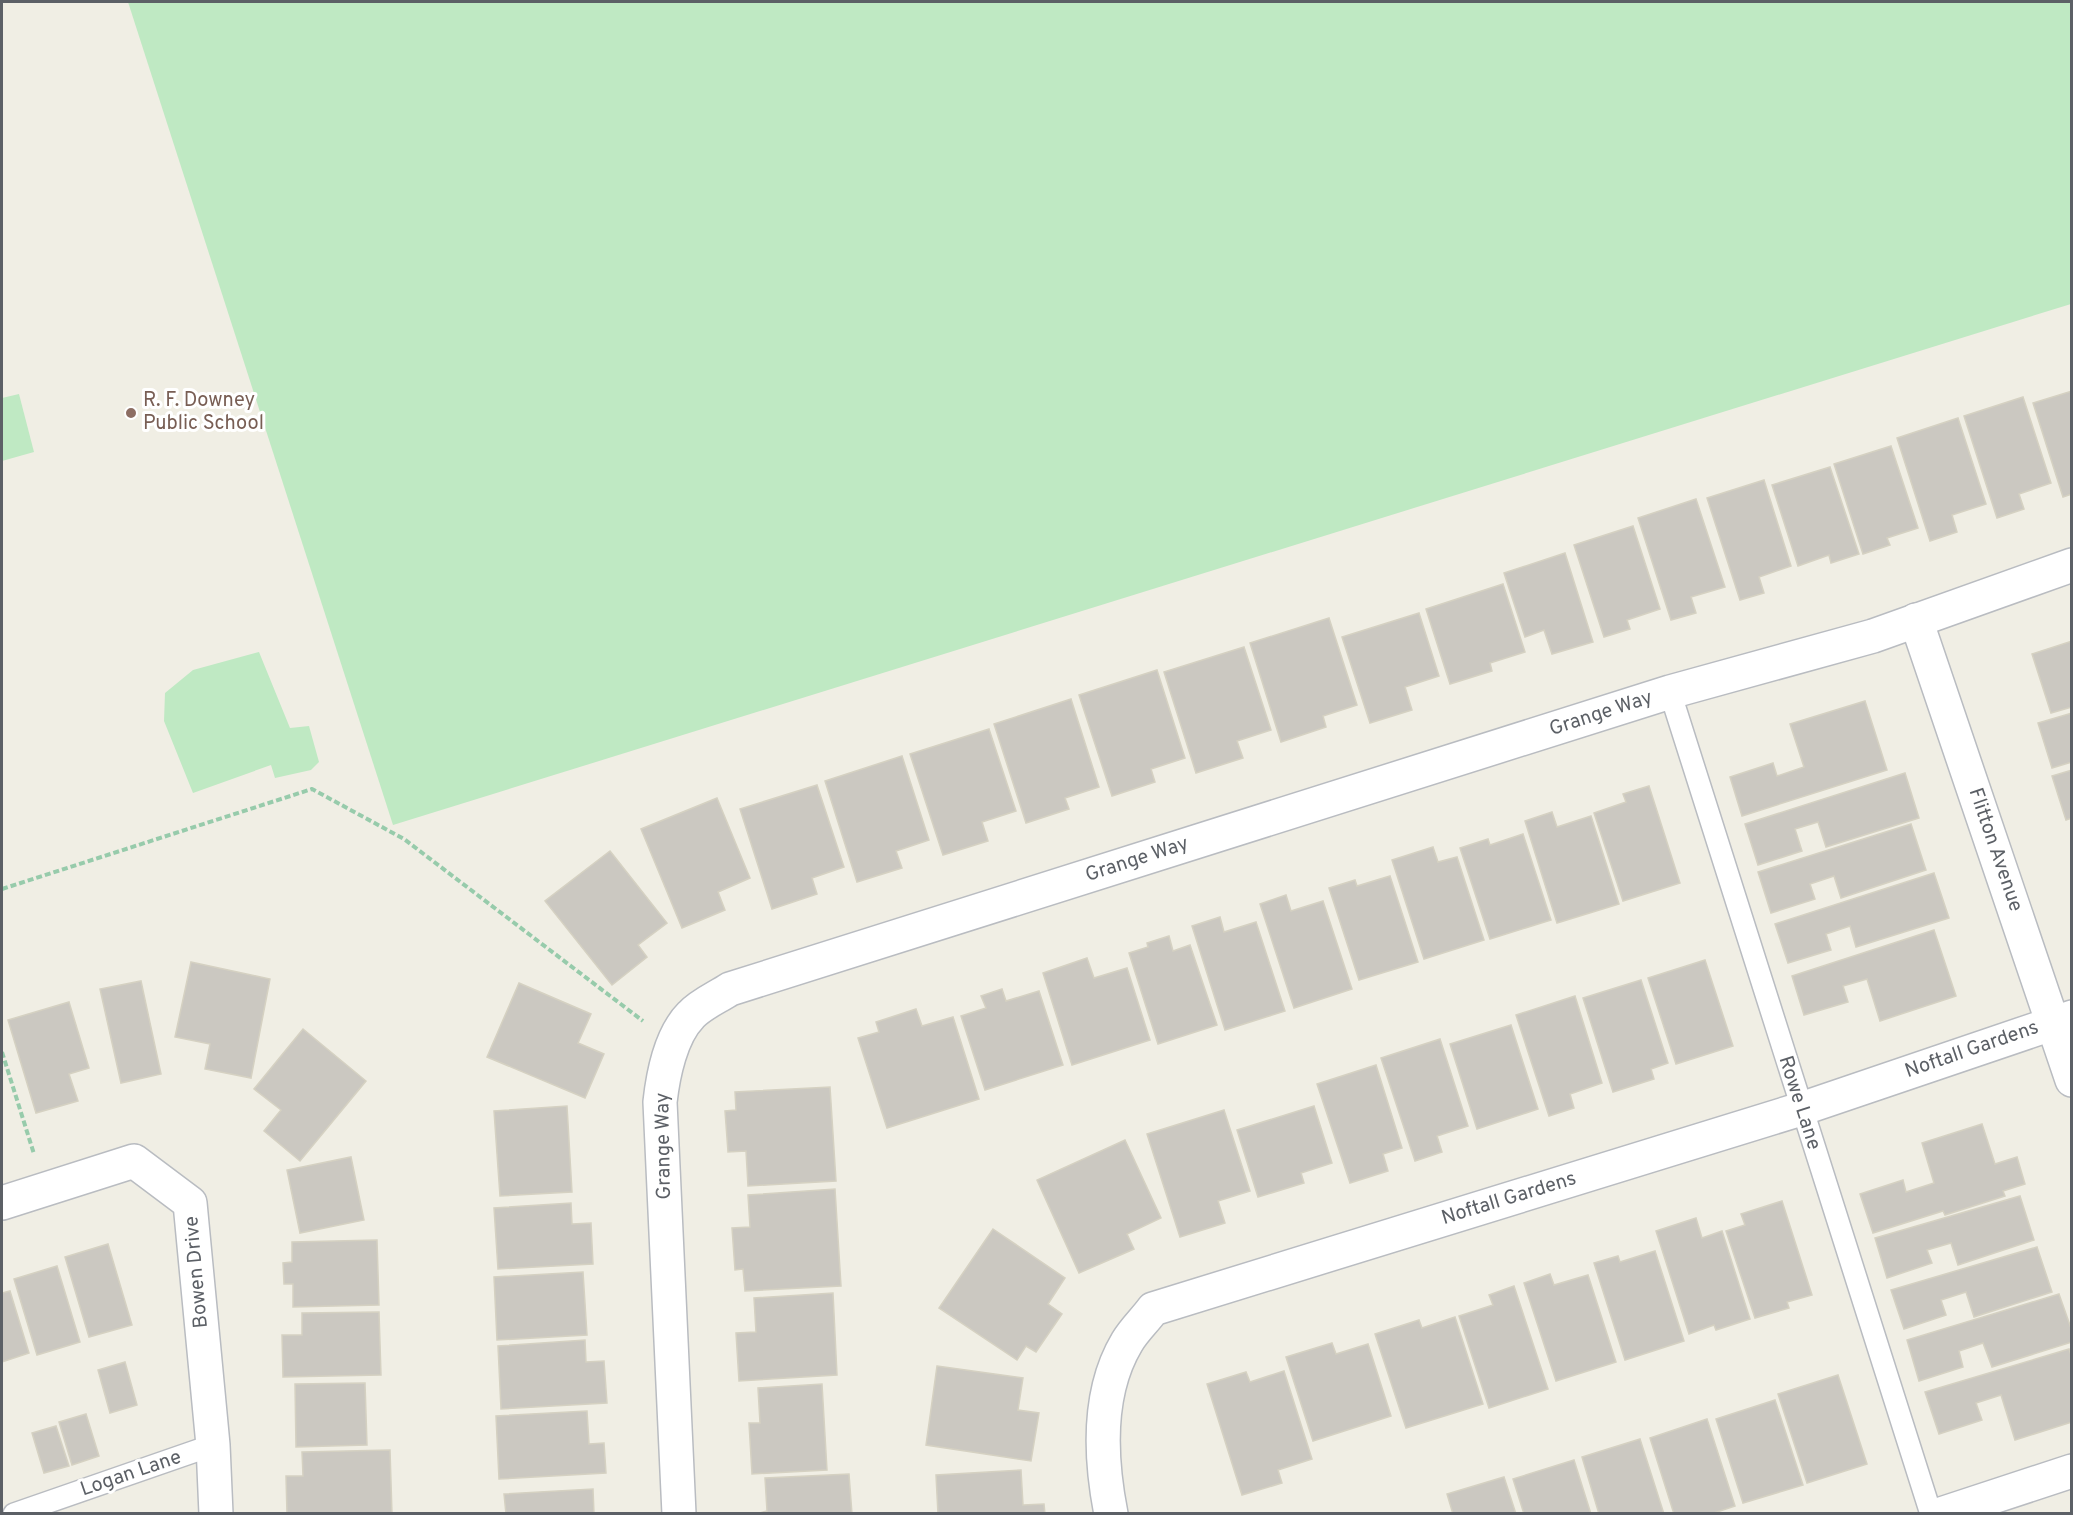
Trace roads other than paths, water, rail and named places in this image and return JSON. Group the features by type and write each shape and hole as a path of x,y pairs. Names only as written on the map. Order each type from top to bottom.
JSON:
{"street":[{"name":"Grange Way","path":"679,1514 660,1102 663,1075 674,1041 690,1015 730,988 1670,692 1873,636 2072,565"},
{"name":"Flitton Avenue","path":"1916,620 2062,1020 2072,1080"},
{"name":"Noftall Gardens","path":"1111,1514 1103,1420 1105,1408 1112,1375 1127,1342 1153,1309 1801,1108 2062,1020"},
{"name":"Bowen Drive","path":"2,1203 134,1161 190,1203 213,1445 216,1514"},
{"path":"1941,1514 2072,1471"}],"lane":[{"name":"Rowe Lane","path":"1670,692 1932,1514"},
{"name":"Logan Lane","path":"14,1514 213,1445"}],"place":[{"name":"R. F. Downey Public School","path":"131,413"}]}
